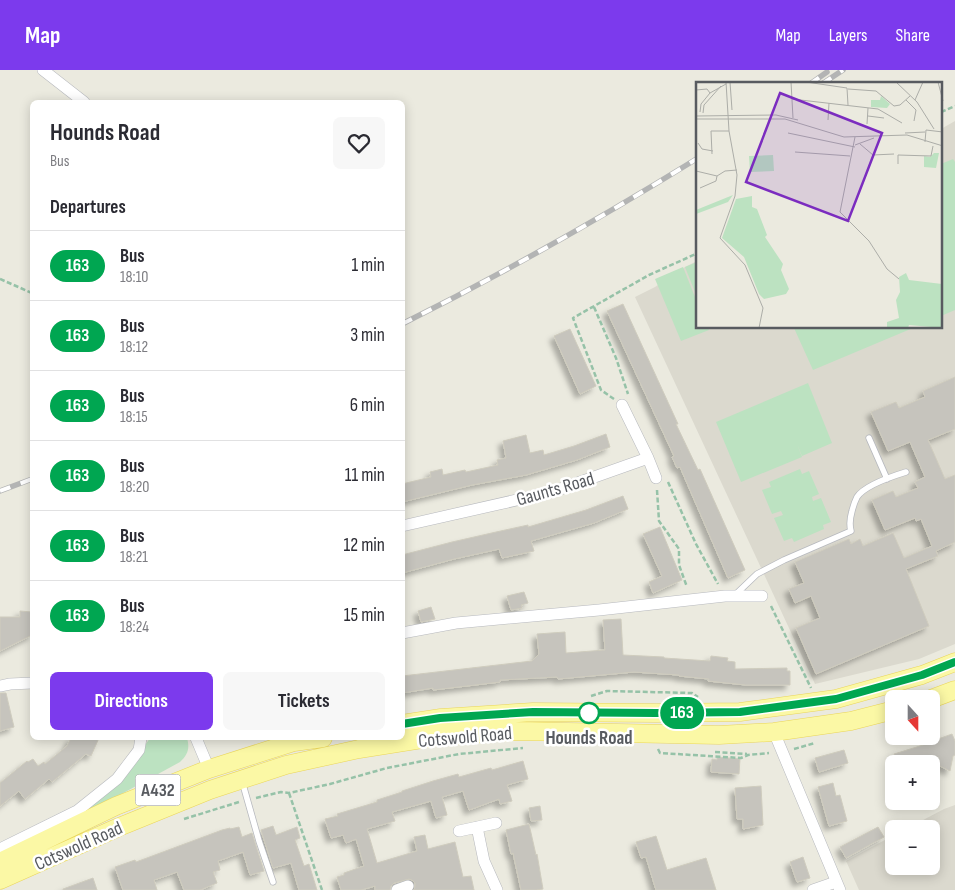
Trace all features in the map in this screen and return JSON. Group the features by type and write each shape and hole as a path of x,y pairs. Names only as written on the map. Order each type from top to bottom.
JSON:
{"main road":[{"name":"Cotswold Road","path":"405,724 440,718 533,712 740,712 836,699 922,675 955,662"},
{"path":"940,696 955,690"},
{"path":"740,712 767,719 774,732"},
{"name":"Cotswold Road","path":"0,880 210,790 286,765 359,748 441,736 517,732 720,735 774,732 850,721 885,712"},
{"name":"Cotswold Road","path":"0,862 116,806 209,769 294,742 308,740"}],"street":[{"path":"43,70 81,100"},
{"path":"622,405 656,478"},
{"name":"Gaunts Road","path":"405,525 552,492 648,458"},
{"path":"405,632 456,623 693,599 762,596"},
{"path":"0,686 30,683"},
{"path":"774,732 838,886 814,890"},
{"name":"Cotswold Road","path":"0,850 77,811 91,801 118,779 139,750 141,740"},
{"path":"197,740 209,769"},
{"path":"459,831 496,823"},
{"path":"477,827 484,861 497,890"}],"lane":[{"path":"869,438 887,479"},
{"path":"730,596 757,574 851,531 852,510 858,496 887,479 906,472"},
{"path":"242,779 259,841 273,882"}],"path":[{"path":"942,112 955,106"},
{"path":"594,307 616,358 628,394 622,405 601,390 573,318 650,275 696,254"},
{"path":"0,279 30,292"},
{"path":"693,599 679,565 679,549 659,521 656,478 669,482 696,544 730,596"},
{"path":"762,596 768,600 812,691"},
{"path":"176,822 248,800 281,792 289,793 330,784 396,766 459,754 525,748"},
{"path":"653,748 658,748 660,753 741,758 748,755 783,752"},
{"path":"289,793 322,890"}],"shaded area":[{"path":"955,121 955,644 919,659 815,684 635,297 696,262 696,329 942,329 942,128"},
{"path":"955,805 955,890 859,890 846,861 885,840 885,875 940,875 940,820 923,820"}],"green space":[{"path":"953,159 955,162 955,310 942,316 942,164"},
{"path":"696,262 696,294 685,267"},
{"path":"683,267 696,300 696,329 709,330 681,341 655,279"},
{"path":"794,329 911,329 813,370"},
{"path":"808,383 832,443 802,456 797,444 802,457 741,482 716,422"},
{"path":"800,469 802,474 809,471 819,494 812,497 813,501 821,498 831,522 823,525 824,529 794,542 792,538 784,541 774,518 783,515 781,511 772,514 762,490 771,487 769,482"},
{"path":"149,740 187,740 187,754 180,762 94,809 81,813 125,775"}],"building":[{"path":"623,304 678,424 676,424 698,470 700,469 745,570 728,578 680,467 677,468 672,457 674,456 607,311"},
{"path":"570,329 596,386 580,394 554,336"},
{"path":"955,377 955,429 928,440 945,479 955,475 955,542 936,551 938,556 906,569 929,626 816,674 796,628 820,618 811,596 795,603 789,589 804,583 795,562 849,539 851,544 860,539 863,546 893,533 904,558 932,546 921,519 916,521 915,518 885,530 872,500 893,491 896,497 918,488 915,482 925,477 910,442 888,451 871,412 896,402 899,408 925,397 923,391"},
{"path":"606,434 610,447 577,460 526,475 472,485 405,501 405,483 431,477 430,472 442,469 443,475 498,465 497,460 506,458 503,441 526,435 530,453 543,450 544,455"},
{"path":"623,496 628,509 594,523 531,541 534,551 502,558 499,549 405,572 405,554 496,532 528,525 528,527 586,510"},
{"path":"660,527 682,580 653,593 649,582 662,576 643,534"},
{"path":"524,592 528,603 521,605 522,608 511,610 507,596"},
{"path":"431,607 435,619 421,622 418,611"},
{"path":"20,611 30,612 30,636 0,651 0,617 20,617"},
{"path":"621,619 623,655 710,661 711,656 728,658 727,661 735,662 735,669 787,668 787,671 790,671 790,685 746,685 708,681 709,679 679,675 634,672 558,679 557,677 500,680 500,682 405,693 405,676 532,661 539,654 537,634 565,632 566,653 605,650 603,620"},
{"path":"0,693 6,693 14,727 0,731"},
{"path":"952,734 955,741 955,755 953,756 950,771 940,766 940,755 894,755 923,745 940,745 940,738"},
{"path":"70,740 98,740 91,756 86,754 52,782 49,779 25,799 19,791 0,806 0,783 27,761 33,759 38,766 44,762 45,764 67,746"},
{"path":"844,750 848,763 819,772 815,758"},
{"path":"717,757 740,759 739,774 711,772 712,759 717,760"},
{"path":"523,761 528,779 507,785 512,801 500,804 499,799 469,810 463,791 442,797 447,815 436,818 431,801 392,812 395,821 367,829 377,863 417,851 414,837 425,835 428,849 455,842 463,877 471,876 474,890 414,890 415,883 409,879 394,883 390,890 375,890 375,886 361,890 341,890 337,877 364,866 356,839 346,843 343,835 331,838 325,819 433,781 458,774 459,777 491,768 492,770"},
{"path":"833,783 836,796 840,795 847,821 829,826 818,787"},
{"path":"761,786 763,825 743,829 743,819 737,819 735,788"},
{"path":"540,806 542,820 531,821 529,808"},
{"path":"529,824 537,854 543,889 521,890 513,853 511,854 506,830"},
{"path":"273,826 276,835 297,827 300,838 295,840 304,866 309,864 317,890 299,890 291,863 273,868 261,830"},
{"path":"239,827 242,837 252,833 264,871 250,875 243,852 218,861 220,870 213,872 217,883 200,890 184,890 177,872 154,880 157,890 123,890 115,867 135,860 136,862 222,830"},
{"path":"878,827 884,837 846,858 840,847"},
{"path":"656,836 667,870 706,858 716,890 656,890 646,857 641,858 636,842"},
{"path":"803,857 810,878 797,882 790,862"},
{"path":"93,878 97,890 63,890 63,889"}],"railway":[{"path":"825,82 843,70"},
{"path":"813,82 827,72"},
{"path":"405,322 552,244 696,159"},
{"path":"0,491 30,480"}],"bus line":[{"name":"163","path":"405,724 440,718 533,712 740,712 836,699 922,675 955,662"}],"place":[{"name":"Hounds Road","path":"589,713"}]}
